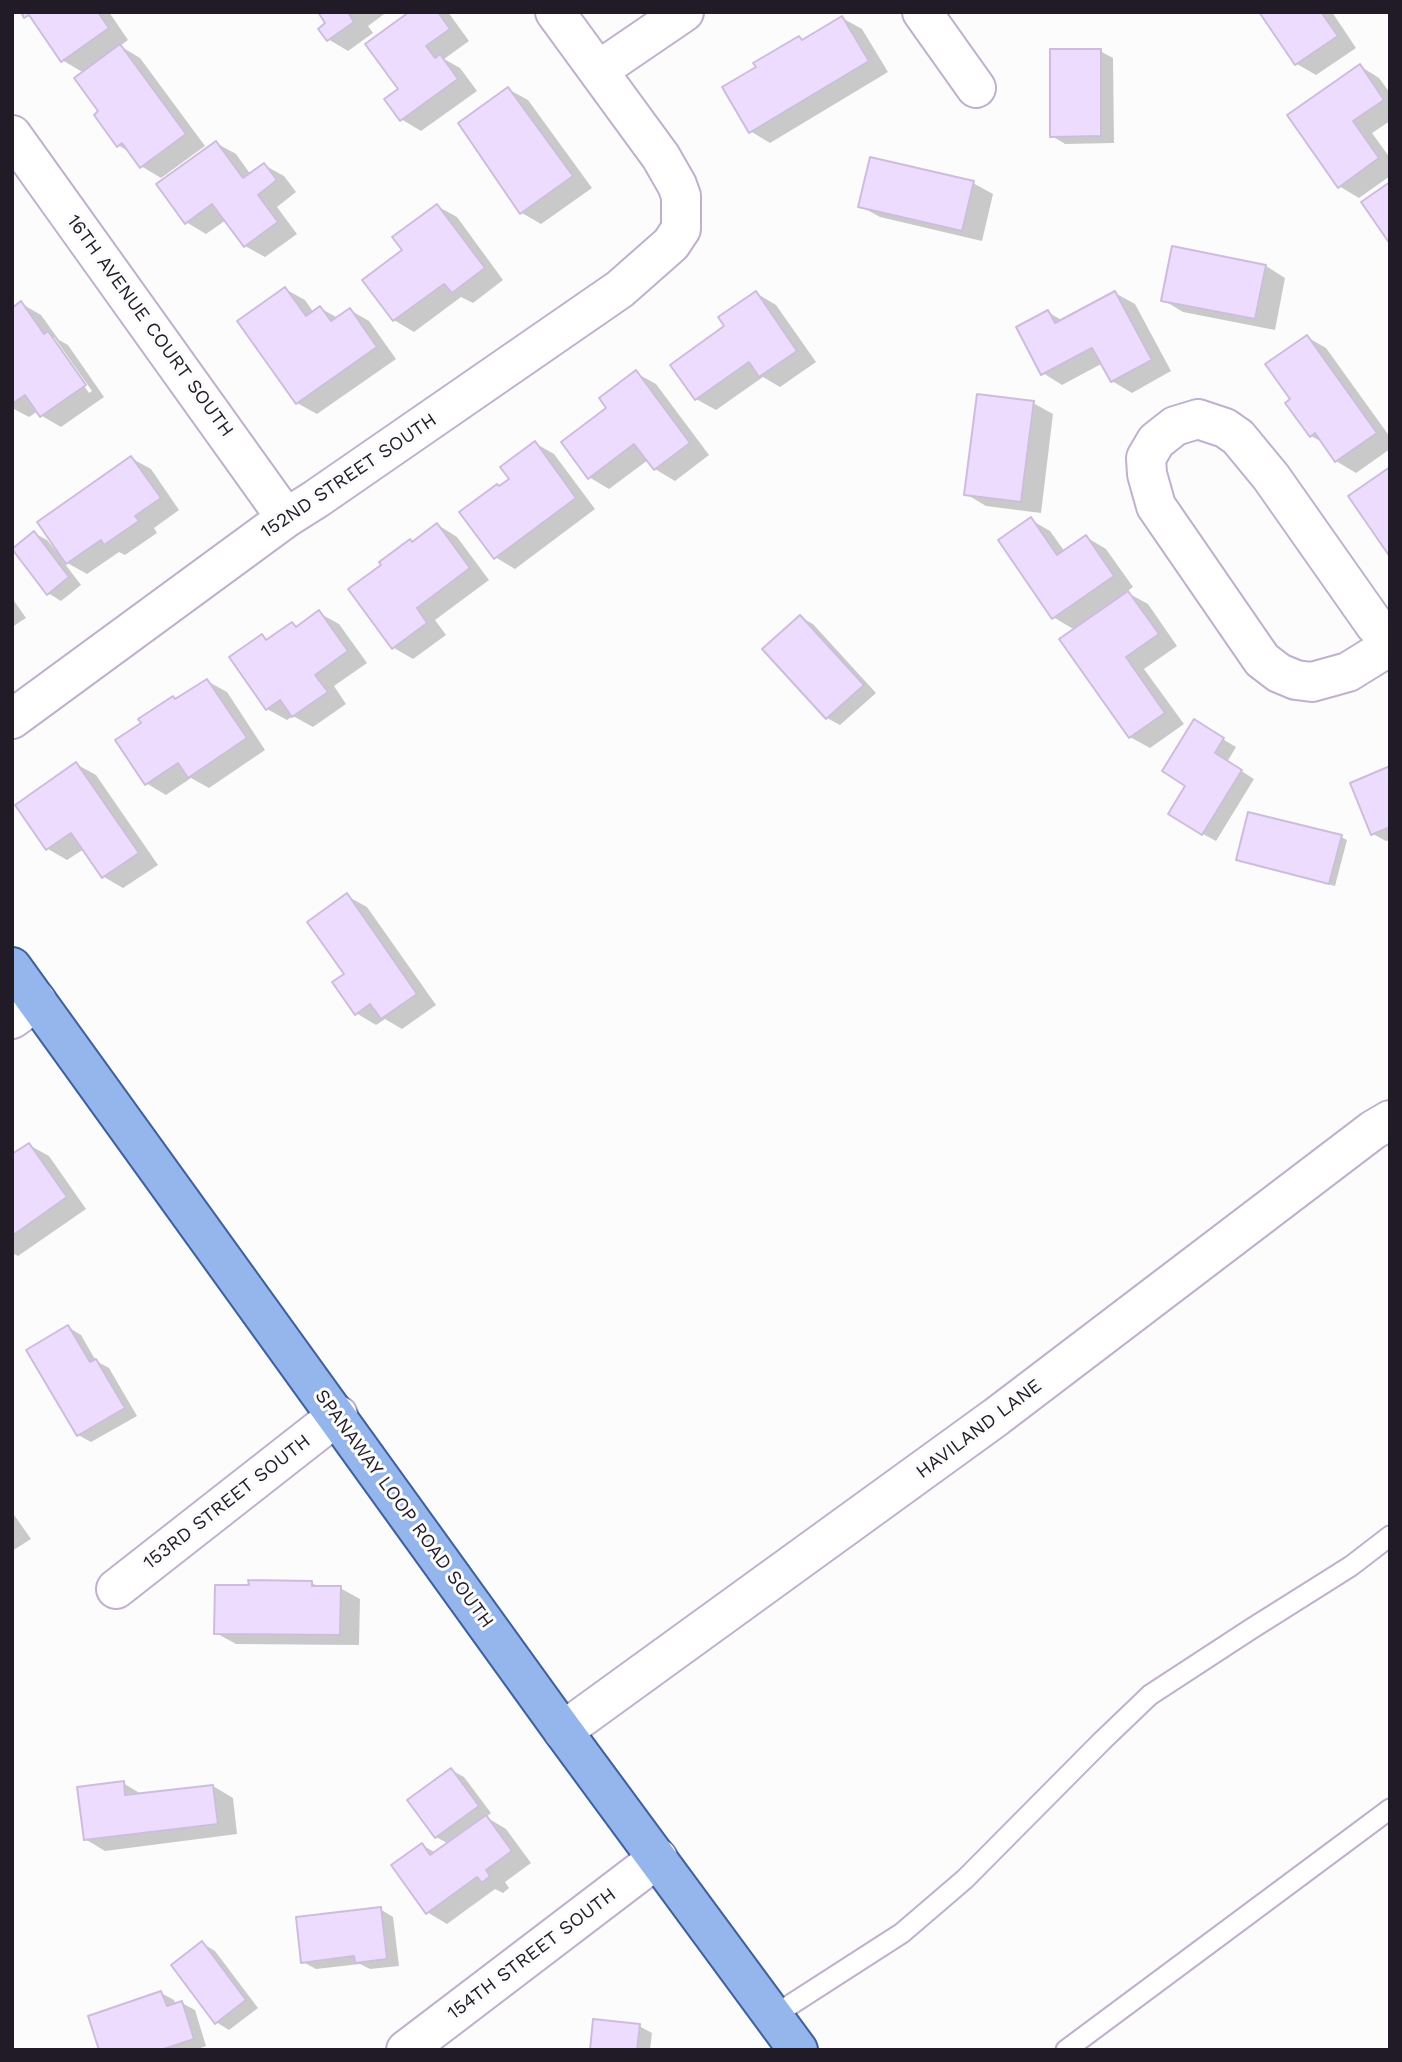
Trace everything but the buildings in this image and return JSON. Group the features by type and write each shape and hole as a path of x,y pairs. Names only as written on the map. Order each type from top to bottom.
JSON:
{"main road":[{"name":"SPANAWAY LOOP ROAD SOUTH","path":"12,967 25,1010 338,1415 563,1731 798,2050"}],"street":[{"path":"555,12 599,70 684,12"},
{"path":"922,12 976,88"},
{"name":"152ND STREET SOUTH","path":"12,719 286,517 620,289 671,244 681,229 681,196 677,185 661,157 599,70"},
{"name":"16TH AVENUE COURT SOUTH","path":"12,135 286,517"},
{"path":"1390,641 1375,625 1271,477 1238,437 1225,428 1198,419 1175,426 1156,441 1146,458 1147,474 1156,506 1262,660 1279,673 1296,680 1312,682 1348,671 1390,646"},
{"name":"HAVILAND LANE","path":"563,1731 996,1417 1362,1138 1390,1120"},
{"name":"153RD STREET SOUTH","path":"116,1590 338,1415"},
{"name":"154TH STREET SOUTH","path":"406,2050 658,1858"}],"lane":[{"path":"773,2016 902,1933 964,1879 1150,1695 1351,1566 1390,1536"},
{"path":"1066,2050 1390,1809"}]}
